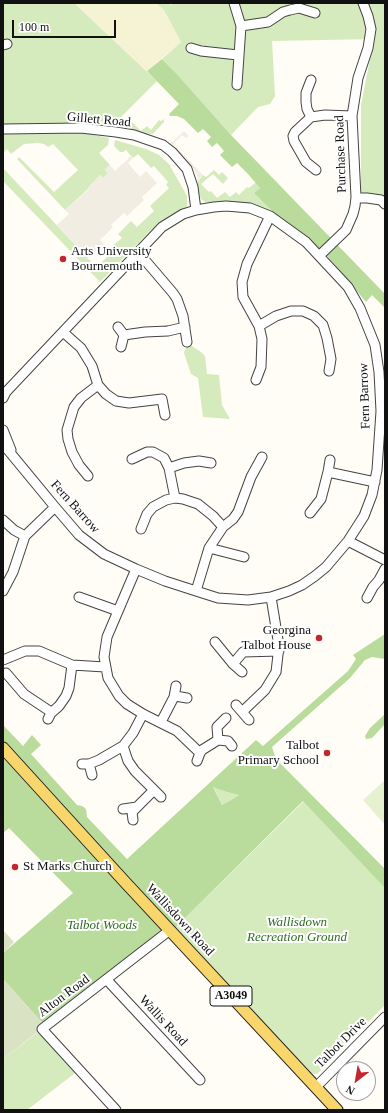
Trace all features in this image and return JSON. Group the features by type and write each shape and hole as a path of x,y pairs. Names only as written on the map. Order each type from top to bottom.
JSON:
{"main road":[{"name":"Wallisdown Road","path":"3,748 337,1110"}],"street":[{"path":"234,3 241,26 237,85"},
{"name":"Purchase Road","path":"319,256 346,230 353,214 356,198 352,116 358,78 373,34 363,3"},
{"path":"241,26 268,22 283,12 299,8 316,13"},
{"path":"191,48 201,51 238,55"},
{"path":"311,80 306,93 306,102 307,109 311,117"},
{"path":"316,170 306,162 294,142 293,136 298,128 311,117 325,115 352,116"},
{"name":"Gillett Road","path":"3,129 81,128 134,135 163,145 172,152 187,169 193,187 196,210"},
{"path":"356,198 381,200 385,204"},
{"name":"Fern Barrow","path":"3,444 54,507 80,535 104,554 165,581 196,592 218,598 248,600 271,597 289,591 316,576 334,559 348,541 364,516 372,495 377,470 383,411 375,345 356,299 348,287 306,242 270,216 250,208 238,207 214,207 196,210 183,214 162,228 4,394"},
{"path":"256,380 261,367 263,352 262,339 259,326 243,298 242,282 247,264 270,216"},
{"path":"138,252 173,293 180,306 187,342"},
{"path":"259,326 276,316 290,311 303,311 314,316 323,325 327,338 331,359 329,371"},
{"path":"118,327 124,335"},
{"path":"124,335 168,331 185,327"},
{"path":"63,332 81,348 92,366 98,385 106,394 116,401 129,403 162,399 165,415"},
{"path":"121,347 124,335"},
{"path":"88,476 79,465 72,452 67,430 74,407 81,398 98,385"},
{"name":"Fern Barrow","path":"3,430 12,454"},
{"path":"132,459 148,452 153,452 164,458 169,468 175,498"},
{"path":"196,592 210,548 223,527 233,519 238,512 251,476 262,457"},
{"path":"310,513 321,499 330,460"},
{"path":"169,468 184,463 199,461 211,462"},
{"path":"328,472 375,482"},
{"path":"141,529 147,514 153,507 166,500 175,498 198,504 213,516 223,527"},
{"path":"3,591 13,572 25,536 54,507"},
{"path":"3,520 14,530 25,536"},
{"path":"348,541 385,560"},
{"path":"210,548 244,557"},
{"path":"136,569 107,637 104,648 105,667 108,678 119,696 127,704 177,731 198,757 218,740 228,741 232,746"},
{"path":"367,598 385,569"},
{"path":"79,597 118,611"},
{"path":"242,712 258,698 271,682 276,672 279,651 271,597"},
{"path":"215,642 233,664 242,672"},
{"path":"3,660 26,651 39,651 72,666 105,667"},
{"path":"233,664 243,652 279,651"},
{"path":"6,672 24,694 50,716 66,696 69,688 72,666"},
{"path":"161,722 176,691 187,698"},
{"path":"236,705 249,720"},
{"path":"92,775 85,764 99,760 123,746 133,733 143,714"},
{"path":"218,740 218,727 226,718"},
{"path":"123,746 128,760 135,771 153,791 161,797"},
{"path":"133,820 132,812 153,791"},
{"path":"123,809 137,807"},
{"name":"Alton Road","path":"115,1110 42,1029 170,930"},
{"name":"Wallis Road","path":"106,980 200,1080"},
{"name":"Talbot Drive","path":"316,1087 385,1017"}],"shaded area":[{"path":"74,3 156,3 164,10 181,42 147,71"},
{"path":"184,131 189,136 186,138 182,135 173,144 203,175 199,179 197,185 193,187 198,179 196,173 184,156 170,144"},
{"path":"131,156 133,158 128,163 140,177 146,171 157,183 142,197 144,200 127,216 124,213 111,225 113,227 100,240 104,244 88,258 57,225 69,214 65,210 89,189 88,187 100,175 103,178 108,173 105,170 110,165 115,171"}],"green space":[{"path":"3,3 74,3 157,81 121,117 127,123 130,120 141,131 147,126 151,130 159,120 161,121 164,119 164,122 153,134 112,126 89,124 3,126 3,48 8,47 3,39"},
{"path":"156,3 172,3 169,6 174,3 385,3 385,204 361,198 361,105 374,39 272,41 275,96 270,104 258,107 231,135 162,59 181,42 164,10"},
{"path":"162,59 231,135 385,294 385,308 372,295 366,302 324,252 319,256 291,230 254,193 260,188 248,174 237,163 232,167 220,155 224,151 217,143 212,147 207,141 211,137 203,129 198,133 184,119 177,116 170,116 169,114 179,104 147,71"},
{"path":"3,129 79,132 109,138 108,145 99,153 110,165 105,170 108,173 103,178 100,175 89,188 65,210 17,159 19,157 54,192 78,170 53,144 48,147 44,144 38,143 24,144 11,154 7,149 3,153"},
{"path":"115,140 146,149 159,155 169,164 187,196 187,207 171,215 151,230 100,282 3,181 3,168 96,267 113,252 110,248 122,238 118,234 131,221 137,227 154,211 150,206 169,188 166,185 168,182 154,166 151,168 138,154 133,158 126,150 120,152 114,146"},
{"path":"214,170 219,175 222,172 228,178 223,184 213,174 201,184 209,192 211,191 217,198 225,192 230,197 236,192 239,195 247,187 249,188 256,182 260,188 254,193 276,215 205,202 201,199 197,188 197,183 203,175 206,177"},
{"path":"189,344 205,356 207,374 219,375 222,405 230,419 203,417 198,378 191,374 184,353"},
{"path":"385,634 385,659 372,657 365,660 350,678 272,747 276,759 385,869 385,888 303,801 174,929 3,744 3,725 23,746 32,735 41,745 31,754 77,805 86,809 87,817 127,859 256,740 263,746 348,671 356,659 353,655","holes":["213,787 239,795 222,805"]},
{"path":"385,714 385,724 372,738 366,739 365,736 370,728"},
{"name":"Talbot Woods","path":"8,753 170,930 45,1026 3,979 3,953 73,893 9,828 3,833 3,756"},
{"path":"385,780 385,825 363,800"},
{"path":"213,786 227,792 239,795 222,805"},
{"name":"Wallisdown Recreation Ground","path":"304,801 385,886 385,1005 317,1074 313,1074 304,1065 174,929"},
{"path":"3,930 14,942 3,953"},
{"path":"3,979 45,1026 3,1059"},
{"path":"42,1029 79,1070 27,1110 3,1110 3,1059"}],"place":[{"name":"Arts University Bournemouth","path":"63,259"},
{"name":"Georgina Talbot House","path":"319,638"},
{"name":"Talbot Primary School","path":"327,753"},
{"name":"St Marks Church","path":"15,867"}]}
